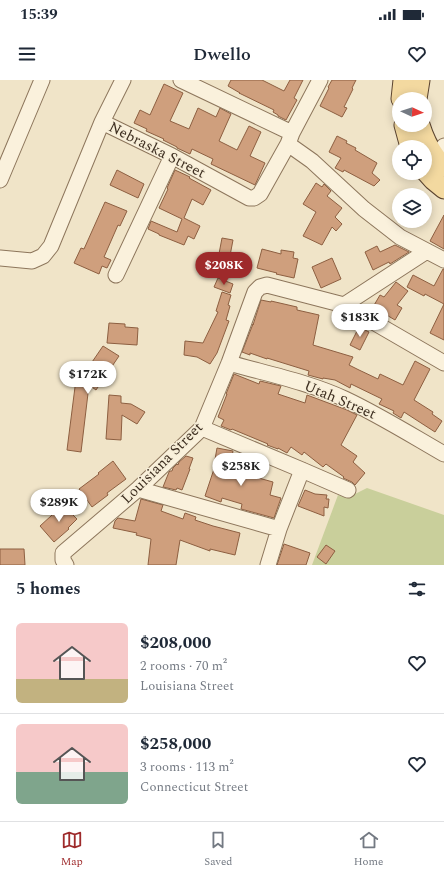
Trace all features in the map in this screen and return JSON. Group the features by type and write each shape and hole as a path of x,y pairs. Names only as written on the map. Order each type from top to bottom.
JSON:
{"main road":[{"path":"402,92 404,80"},
{"path":"418,92 420,80"},
{"path":"423,132 437,160 433,180 444,189"}],"street":[{"path":"0,180 42,80"},
{"name":"Nebraska Street","path":"123,80 102,122 172,156 249,198 254,198 260,194 290,138"},
{"path":"181,80 290,138 312,161 369,213 400,237 444,260"},
{"path":"290,138 320,80"},
{"path":"0,258 32,261 43,256 51,246 102,122"},
{"path":"116,275 172,156"},
{"path":"427,251 344,306 444,363"},
{"name":"Louisiana Street","path":"65,559 202,428 256,292 260,287 267,285 344,306"},
{"name":"Utah Street","path":"229,363 307,385 344,399 379,416 444,454"},
{"path":"202,428 348,490"},
{"path":"268,565 279,529 302,470"},
{"path":"138,489 279,529"}],"green space":[{"path":"367,488 444,515 444,565 312,565 338,495 347,498"}],"building":[{"path":"231,80 262,80 284,91 290,80 303,80 294,98 297,100 286,120 273,112 274,110 228,86"},
{"path":"332,80 356,80 344,107 347,108 342,117 320,106"},
{"path":"164,84 183,93 170,121 189,129 198,108 216,117 220,108 231,114 219,141 237,150 249,126 261,132 250,156 265,163 255,185 211,164 213,159 192,149 190,154 134,123 140,110 150,115"},
{"path":"337,136 356,148 355,150 377,163 372,173 380,180 374,186 344,170 343,172 335,168 341,158 329,152"},
{"path":"117,170 144,184 138,198 110,185"},
{"path":"175,170 211,190 203,205 192,199 184,218 200,226 194,239 188,236 184,245 148,229 151,221 177,232 182,219 159,208"},
{"path":"316,183 322,187 324,184 331,191 327,196 342,208 335,217 342,224 336,231 332,227 322,245 303,236 316,212 303,204"},
{"path":"105,202 127,211 120,226 118,225 104,257 111,260 107,268 102,266 99,274 74,263 81,248 84,249"},
{"path":"444,215 444,249 430,241"},
{"path":"222,238 233,240 229,261 218,259"},
{"path":"395,245 409,252 390,264 389,262 373,270 365,252 377,246 380,252"},
{"path":"262,249 281,254 281,250 294,252 293,258 298,259 294,278 257,268"},
{"path":"332,258 341,279 321,288 312,267"},
{"path":"443,269 444,304 407,287 413,275 434,286"},
{"path":"218,278 233,284 230,293 214,287"},
{"path":"396,282 408,291 397,305 402,308 395,320 373,307 380,295 384,297"},
{"path":"222,292 231,295 226,320 229,321 217,353 210,364 197,357 184,355 185,341 203,343 218,312 216,311"},
{"path":"261,300 297,307 297,310 319,315 313,345 353,357 349,365 378,379 380,374 403,385 415,361 430,369 414,400 433,412 432,414 442,421 435,432 404,412 401,418 393,413 394,411 379,404 382,399 351,384 350,388 335,380 323,379 308,375 309,371 250,353 250,355 242,352"},
{"path":"444,304 444,340 430,333"},
{"path":"109,323 125,324 125,327 138,328 137,345 107,343"},
{"path":"359,327 369,332 360,350 350,345"},
{"path":"103,346 119,356 96,390 89,385 81,452 67,450 75,387"},
{"path":"234,374 259,384 260,381 281,386 278,394 305,403 307,395 357,415 341,445 357,456 353,462 365,473 355,485 343,478 344,477 326,464 323,467 304,452 302,455 291,447 287,453 232,429 231,430 221,426 224,420 218,417"},
{"path":"109,395 121,396 121,403 131,404 145,412 137,424 122,415 121,440 106,439"},
{"path":"217,448 233,451 231,462 245,465 244,474 273,482 270,495 281,498 274,518 241,509 242,504 222,498 221,502 205,496 215,466"},
{"path":"186,456 193,458 182,490 163,487 169,472 172,471 173,468"},
{"path":"113,461 126,479 107,493 108,495 92,507 79,489"},
{"path":"305,490 315,494 327,495 326,499 329,499 328,508 324,507 324,516 298,506"},
{"path":"141,499 163,505 161,511 183,519 185,513 196,517 195,520 240,533 235,555 210,549 210,551 180,540 176,565 148,565 151,539 136,535 137,533 113,528 115,521 118,518 135,521"},
{"path":"63,505 77,519 68,528 69,529 54,542 40,526"},
{"path":"284,544 310,553 306,565 277,565"},
{"path":"326,545 335,551 326,564 317,557"},
{"path":"0,549 24,549 25,565 0,565"}]}
